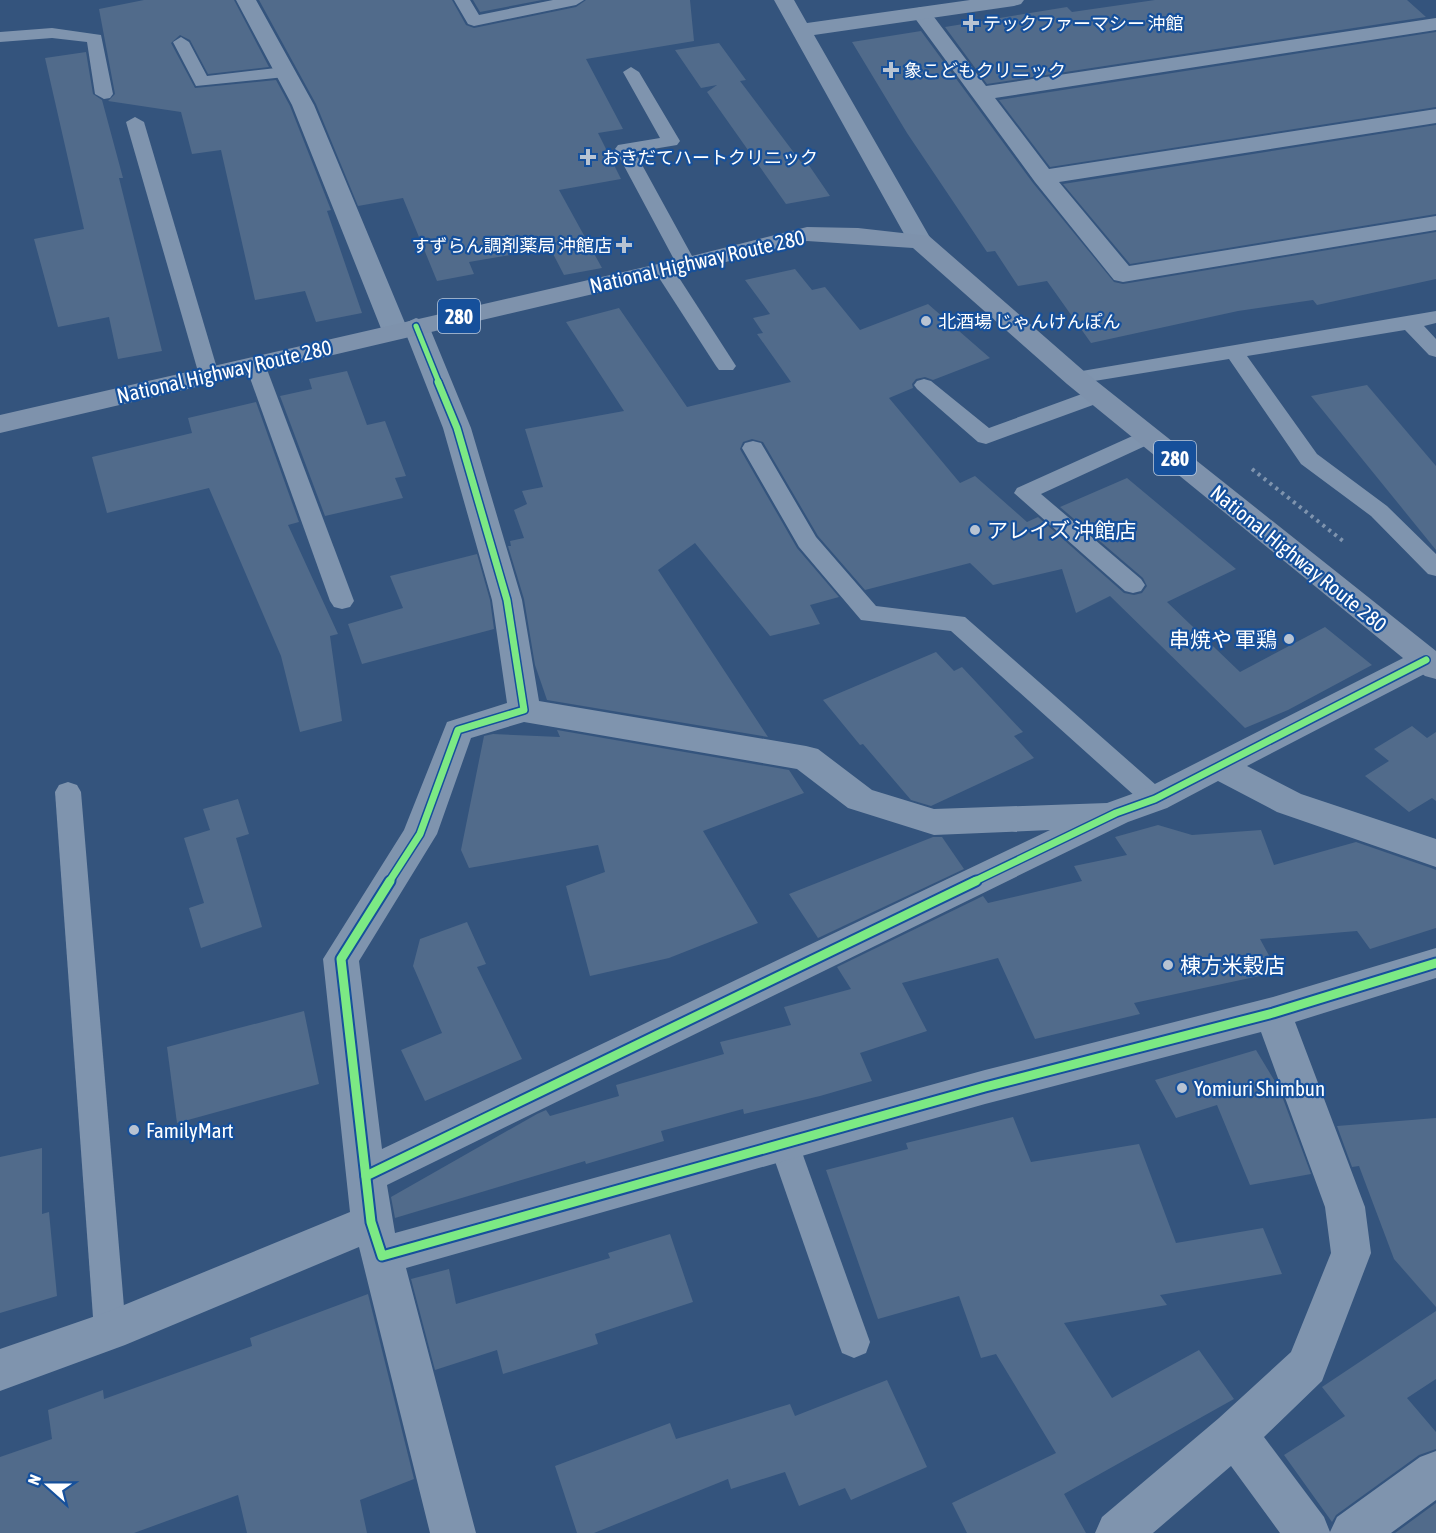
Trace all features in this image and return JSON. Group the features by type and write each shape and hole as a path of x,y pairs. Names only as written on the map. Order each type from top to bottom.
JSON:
{"highway":[{"name":"National Highway Route 280","path":"0,424 675,267 807,234 858,235 920,241 1097,396 1433,660"}],"street":[{"path":"246,0 303,105 405,329 457,428 507,600 524,710"},
{"path":"784,0 920,241"},
{"path":"802,30 921,13 953,4 1014,0"},
{"path":"921,13 1043,177 1124,275 1436,223"},
{"path":"982,93 1436,24"},
{"path":"1043,177 1436,116"},
{"path":"366,1176 1116,813 1155,799 1433,660"},
{"path":"453,1533 377,1239 366,1176 341,960 420,834 458,730 524,710 806,758 860,799 934,822 1116,813"},
{"path":"1219,767 1288,803 1436,853"},
{"path":"0,1370 377,1239 784,1144 985,1087 1273,1013 1436,963"},
{"path":"1118,1533 1235,1434 1307,1366 1351,1253 1345,1207 1273,1013"},
{"path":"1235,1434 1308,1533"},
{"path":"1353,1533 1436,1473"}],"lane":[{"path":"462,0 474,21 576,0"},
{"path":"0,37 52,33 95,38 104,94"},
{"path":"182,42 202,82 285,72"},
{"path":"631,72 671,141 624,149 675,267 726,366"},
{"path":"135,122 209,375"},
{"path":"1076,378 1436,317"},
{"path":"1410,323 1436,351"},
{"path":"1234,352 1309,459 1379,511 1436,568"},
{"path":"255,364 342,601"},
{"path":"924,385 986,437 1097,396"},
{"path":"1133,585 1025,493 1148,436"},
{"path":"753,448 807,542 870,614 957,623 1155,799"},
{"path":"68,792 110,1332"},
{"path":"784,1144 854,1342"}],"building":[{"path":"144,0 234,0 269,67 208,74 190,40 180,35 171,43 195,88 276,80 290,106 331,210 327,211 362,313 316,322 305,291 255,300 221,150 192,154 181,112 108,101 115,94 99,9"},
{"path":"259,0 452,0 466,25 474,28 576,7 586,0 690,0 694,41 586,59 623,129 598,133 621,179 559,190 602,268 564,275 550,248 469,262 474,274 437,281 403,198 358,206 316,104"},
{"path":"473,0 542,0 480,12"},
{"path":"1155,0 1407,0 1426,17 987,84 945,27 1067,7 1072,12"},
{"path":"921,31 1033,183 1114,282 1123,284 1436,232 1436,279 1317,305 1313,300 1238,311 1091,343 1047,281 1018,286 995,251 987,252 907,133 852,42"},
{"path":"1436,32 1436,107 1050,167 999,100"},
{"path":"719,43 746,80 740,81 801,162 806,161 830,196 786,204 707,92 717,85 701,88 675,50"},
{"path":"86,52 93,94 102,100 123,178 119,178 162,351 118,359 109,317 58,327 34,239 84,229 45,58"},
{"path":"1436,125 1436,214 1130,264 1063,184"},
{"path":"795,269 812,290 825,287 860,330 928,304 990,358 933,380 925,377 916,379 912,384 913,388 889,398 960,483 975,476 1027,522 1038,517 1124,593 1134,595 1142,593 1147,586 1143,578 1060,507 1127,478 1236,569 1167,602 1240,672 1325,627 1372,665 1288,710 1245,728 1110,596 1076,613 1062,569 993,585 970,563 865,590 818,536 763,442 752,439 743,442 740,449 797,548 839,597 810,605 820,624 770,636 695,543 658,570 768,737 547,700 535,665 524,599 508,546 511,546 510,541 524,538 514,510 527,504 522,491 543,487 525,429 624,411 566,322 619,308 687,407 791,382 757,334 763,333 753,318 770,314 745,280"},
{"path":"347,371 367,425 385,421 406,476 395,478 403,498 325,516 280,396 312,389 309,379"},
{"path":"1367,385 1436,466 1436,550 1311,396"},
{"path":"256,402 299,522 288,525 338,634 330,636 342,721 300,732 281,656 209,488 107,513 92,457 192,433 188,418"},
{"path":"477,554 490,600 494,629 362,664 348,624 403,608 390,576"},
{"path":"936,652 954,671 962,667 1023,732 1014,736 1034,758 931,806 911,800 863,744 860,745 823,700"},
{"path":"1412,726 1427,738 1436,732 1436,801 1432,798 1409,812 1365,776 1389,761 1374,749"},
{"path":"557,730 789,770 804,793 703,831 758,923 669,958 590,976 566,886 605,872 598,845 469,868 461,850 484,736 493,734 560,737"},
{"path":"238,799 249,834 236,838 262,927 201,948 189,908 204,903 184,838 210,830 203,809"},
{"path":"1158,825 1192,835 1261,830 1274,865 1356,842 1431,868 1436,870 1436,928 1370,949 1357,931 1260,939 1278,972 1134,1003 1140,1014 1035,1039 998,958 902,983 927,1031 860,1053 872,1081 820,1096 744,1114 743,1109 661,1131 664,1141 586,1164 585,1161 395,1218 391,1197 537,1114 546,1110 550,1116 619,1096 616,1085 724,1054 720,1042 791,1025 784,1007 851,989 837,967 983,896 988,903 1082,881 1074,866 1127,855 1115,837"},
{"path":"933,837 942,837 964,869 818,938 789,894"},
{"path":"467,922 486,964 477,967 522,1059 425,1101 401,1050 442,1033 413,966 420,939"},
{"path":"304,1011 319,1084 177,1123 167,1047"},
{"path":"1256,1050 1279,1088 1311,1174 1250,1185 1217,1105 1176,1118 1155,1080"},
{"path":"1013,1117 1031,1162 1139,1144 1176,1243 1263,1228 1282,1274 1160,1295 1167,1305 1064,1323 1112,1398 1199,1350 1234,1399 1064,1494 1086,1533 967,1533 952,1503 1056,1453 996,1354 981,1358 959,1296 878,1319 826,1170 908,1149 906,1143"},
{"path":"1436,1118 1436,1307 1394,1259 1359,1166 1352,1167 1337,1126"},
{"path":"42,1148 42,1214 49,1212 57,1296 0,1313 0,1157"},
{"path":"670,1234 693,1302 595,1334 598,1344 503,1374 497,1350 435,1370 411,1279 449,1269 456,1304 610,1258 608,1253"},
{"path":"368,1294 414,1479 360,1500 367,1533 247,1533 238,1495 134,1533 0,1533 0,1457 52,1439 48,1410 103,1390 104,1399 252,1346 250,1338"},
{"path":"1436,1311 1436,1379 1407,1398 1436,1432 1436,1449 1419,1455 1336,1515 1332,1522 1284,1455 1345,1416 1322,1387"},
{"path":"887,1380 927,1467 851,1500 845,1488 799,1506 785,1472 731,1489 728,1479 594,1533 577,1533 555,1466 670,1423 676,1439 790,1404 795,1416"},
{"path":"1436,1503 1436,1533 1395,1533"}],"cycle path":[{"path":"416,326 457,428 507,600 524,710 458,730 420,834 341,959 371,1222 382,1256 985,1087 1273,1013 1436,963"},
{"path":"366,1176 1116,813 1155,799 1426,660"}],"place":[{"name":"テックファーマシー 沖館","path":"971,23"},
{"name":"象こどもクリニック","path":"891,70"},
{"name":"おきだてハートクリニック","path":"588,157"},
{"name":"すずらん調剤薬局 沖館店","path":"624,245"},
{"name":"北酒場 じゃんけんぽん","path":"926,321"},
{"name":"アレイズ 沖館店","path":"975,530"},
{"name":"串焼や 軍鶏","path":"1289,639"},
{"name":"棟方米穀店","path":"1168,965"},
{"name":"Yomiuri Shimbun","path":"1182,1088"},
{"name":"FamilyMart","path":"134,1130"}]}
